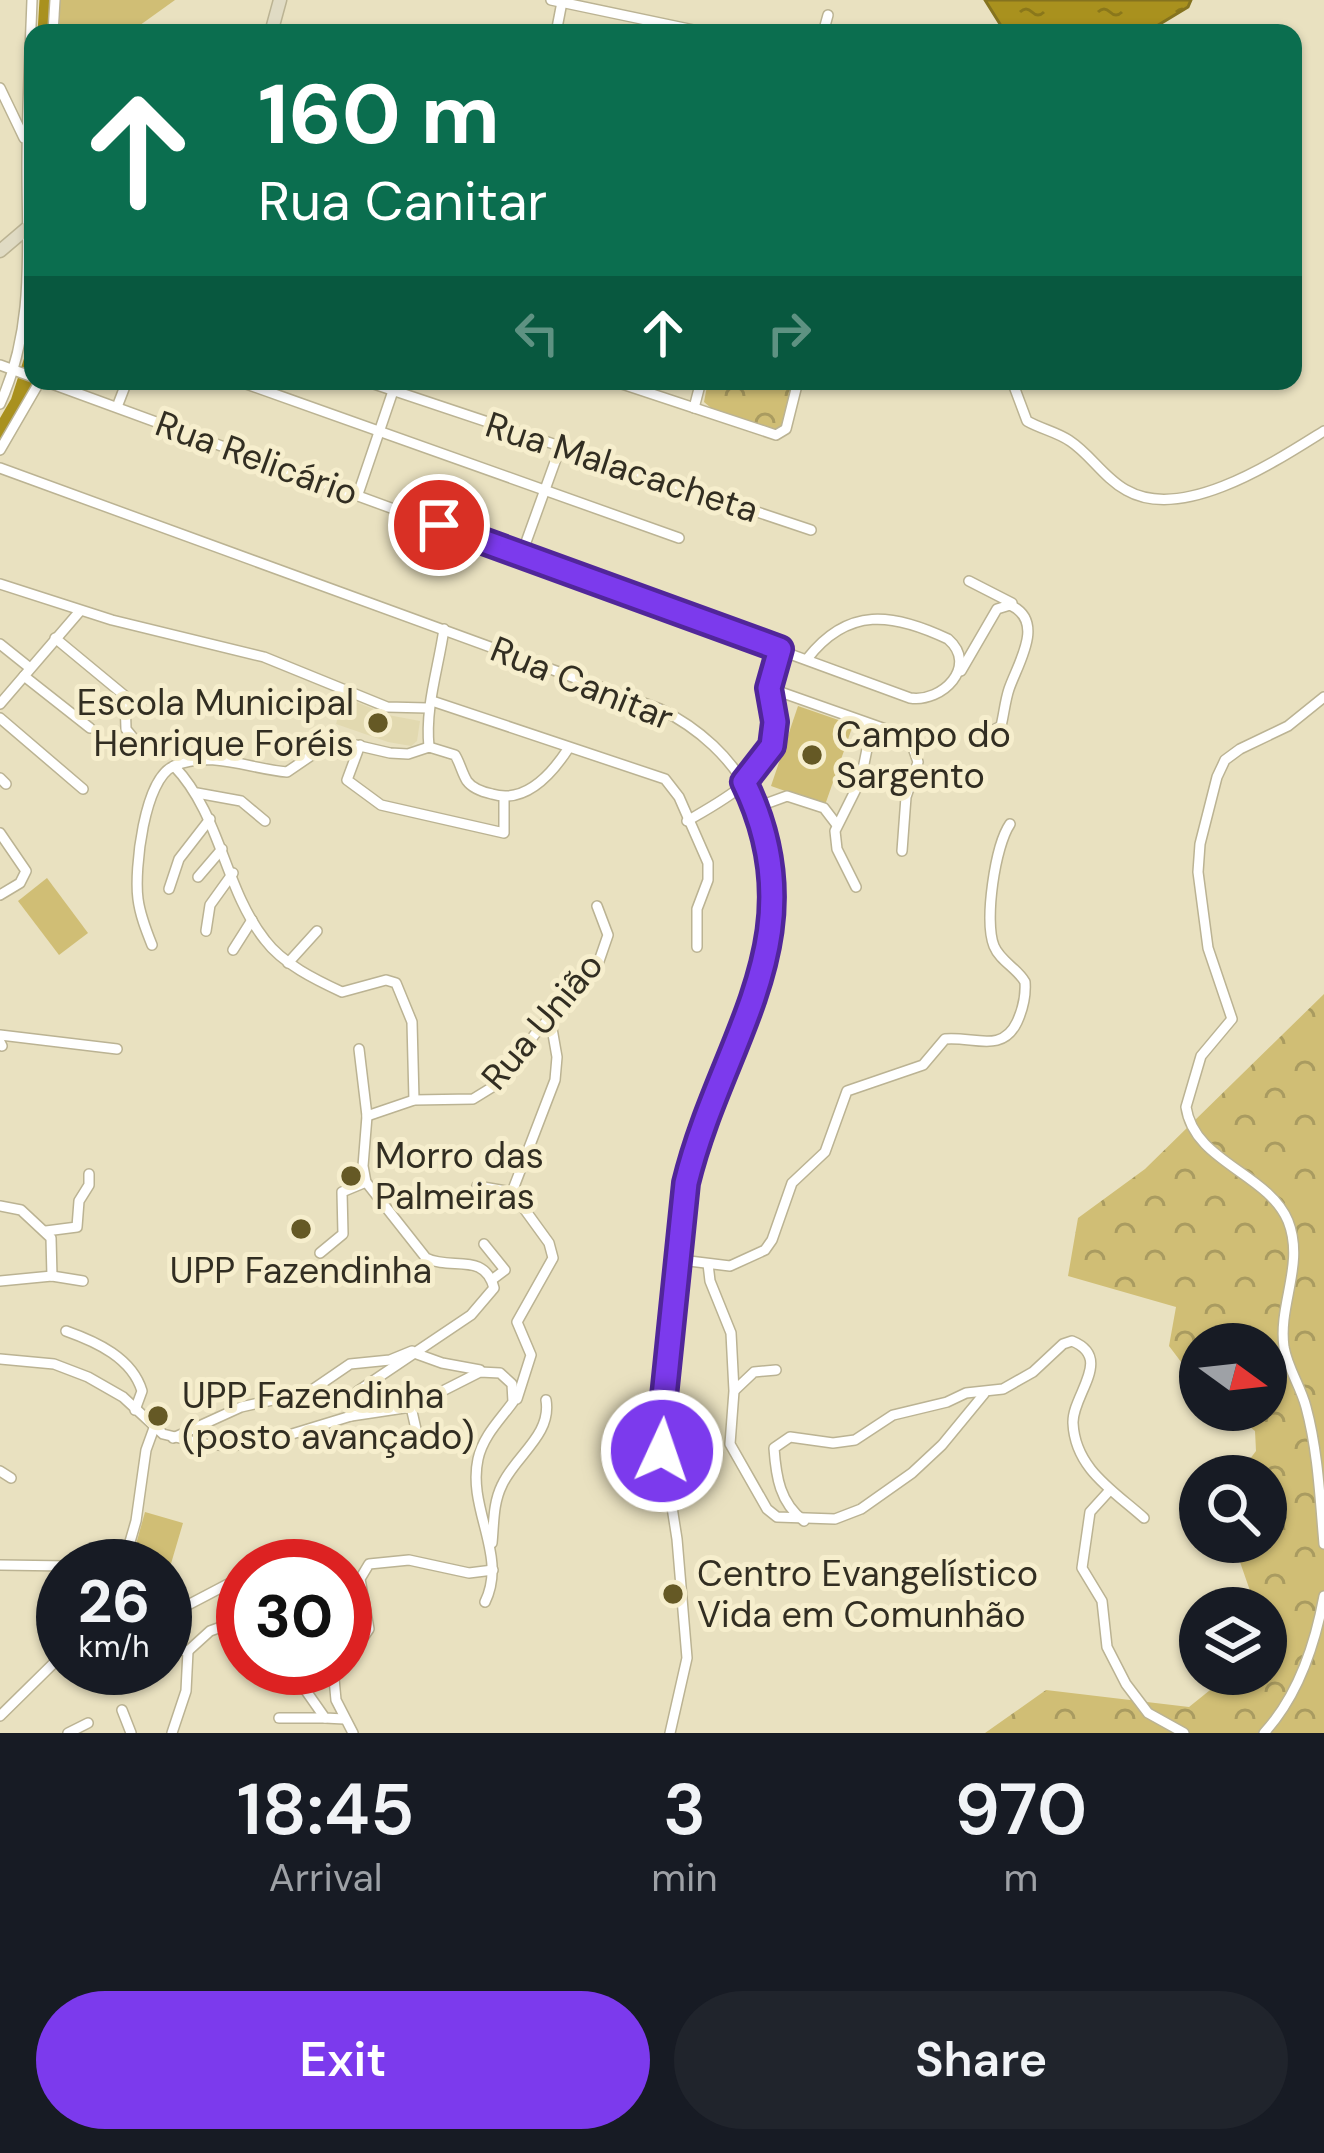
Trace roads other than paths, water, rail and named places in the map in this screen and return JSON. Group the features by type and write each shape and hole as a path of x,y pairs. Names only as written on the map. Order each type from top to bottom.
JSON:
{"main road":[{"path":"0,251 24,230"}],"street":[{"path":"557,1 666,24"},
{"path":"826,24 828,15"},
{"path":"0,88 24,138"},
{"path":"0,404 17,372 24,329"},
{"name":"Rua Relicário","path":"0,365 24,375"},
{"path":"0,450 33,390"},
{"name":"Rua Relicário","path":"68,390 919,700 935,696 954,680"},
{"path":"117,407 124,390"},
{"path":"263,390 680,538"},
{"path":"640,390 776,435 786,429 796,390"},
{"path":"694,408 699,390"},
{"path":"1015,390 1027,421 1073,442 1116,483 1150,500 1177,499 1250,476 1324,431"},
{"path":"358,494 393,391"},
{"name":"Rua Malacacheta","path":"393,391 811,530"},
{"path":"520,556 560,448"},
{"name":"Rua Canitar","path":"0,468 678,718 719,751 744,782 770,847 774,877 769,940 686,1183 662,1437 687,1649 670,1733"},
{"path":"969,581 1016,607 1029,628 1001,726 986,734"},
{"path":"0,584 80,611 264,657 387,707 429,705 665,779 679,797 709,868 698,902 697,947"},
{"path":"954,680 990,616 1001,606 1016,607"},
{"path":"0,704 80,611"},
{"path":"807,659 840,630 874,618 892,618 953,643 960,661 954,680"},
{"path":"429,747 429,705 444,629"},
{"path":"55,638 136,705"},
{"path":"0,644 90,728"},
{"path":"687,821 744,782 772,746 775,722 769,688 780,649"},
{"path":"769,688 904,738 918,758 906,797 902,851"},
{"path":"125,697 126,728 140,745"},
{"path":"1324,697 1288,726 1225,760 1216,777 1198,872 1208,948 1232,1019 1201,1056 1186,1112 1208,1146 1276,1200 1292,1234 1294,1275 1284,1320 1285,1350 1308,1412 1324,1544"},
{"path":"0,718 83,789"},
{"path":"856,887 837,850 837,825 861,779 868,744 866,722"},
{"path":"152,944 137,896 140,857 151,797 160,778 174,766 231,760 287,772 338,740 399,754 429,747 454,755 468,783 503,797 520,794 545,778 568,749"},
{"path":"360,745 347,780 381,805 504,833 503,797"},
{"path":"174,766 210,819 264,940 288,963 336,990 355,991 386,980 396,983 412,1022 414,1100"},
{"path":"197,794 242,800 266,821"},
{"path":"757,807 788,796 824,808 837,825"},
{"path":"169,889 179,860 210,819"},
{"path":"681,1259 730,1266 769,1246 792,1183 825,1152 847,1091 923,1065 945,1039 1001,1041 1012,1031 1021,1014 1025,982 997,952 991,926 998,849 1010,824"},
{"path":"0,833 26,871 24,878 0,895"},
{"path":"198,877 222,849"},
{"path":"206,932 210,904 233,873"},
{"name":"Rua União","path":"368,1116 414,1100 462,1101 488,1092 602,957 608,935 597,906"},
{"path":"233,950 253,920"},
{"path":"288,963 317,932"},
{"path":"512,1192 555,1080 557,1057 550,1017"},
{"path":"1,1041 117,1049"},
{"path":"359,1049 368,1116 366,1182 426,1258 441,1264 470,1263 493,1279"},
{"path":"46,1232 76,1227 88,1174"},
{"path":"320,1253 344,1234 342,1192 366,1182"},
{"path":"477,1186 512,1192 549,1243 554,1258 517,1322 531,1355 521,1393 486,1439 478,1461 477,1506 491,1548"},
{"path":"0,1206 16,1207 46,1232 54,1245 52,1276"},
{"path":"484,1244 505,1270 493,1279"},
{"path":"708,1264 731,1333 734,1391 729,1432 733,1453 771,1513 787,1521 843,1518 887,1492 958,1430 984,1394"},
{"path":"0,1281 52,1276 83,1281"},
{"path":"351,1416 350,1404 358,1391 487,1301 494,1291 493,1279"},
{"path":"66,1331 100,1345 135,1374 142,1391 136,1410"},
{"path":"173,1438 241,1406 310,1392 350,1364 390,1360 437,1340"},
{"path":"804,1521 786,1504 773,1448 790,1437 848,1442 893,1415 1018,1382 1063,1344 1079,1343 1090,1358 1091,1373 1073,1423 1087,1466 1144,1518"},
{"path":"417,1354 496,1371 509,1380 513,1402"},
{"path":"0,1359 41,1362 74,1371 123,1397 154,1428 173,1438 232,1446 351,1416 411,1407 486,1371"},
{"path":"734,1391 754,1372 776,1370"},
{"path":"485,1602 493,1570 495,1504 501,1485 544,1426 546,1400"},
{"path":"390,1447 418,1438 411,1407"},
{"path":"131,1539 154,1428"},
{"path":"0,1471 11,1478"},
{"path":"1110,1490 1090,1512 1082,1568 1102,1601 1106,1646 1126,1684 1148,1713 1184,1733"},
{"path":"372,1564 409,1560 469,1573 493,1570"},
{"path":"0,1565 36,1566"},
{"path":"1264,1733 1284,1712 1296,1688 1324,1596"},
{"path":"192,1647 216,1629"},
{"path":"0,1717 36,1681"},
{"path":"184,1695 173,1730 187,1733"},
{"path":"309,1695 326,1718"},
{"path":"335,1695 353,1733"},
{"path":"122,1710 131,1733"},
{"path":"279,1718 344,1719"},
{"path":"72,1732 88,1724"}],"water":[{"path":"985,0 1191,0 1188,7 1160,24 1000,24"}],"waterway":[{"path":"46,24 47,0"},
{"path":"0,433 24,383"}],"place":[{"name":"Escola Municipal Henrique Foréis","path":"378,723"},
{"name":"Campo do Sargento","path":"812,755"},
{"name":"Morro das Palmeiras","path":"351,1176"},
{"name":"UPP Fazendinha","path":"301,1229"},
{"name":"UPP Fazendinha (posto avançado)","path":"158,1416"},
{"name":"Centro Evangelístico Vida em Comunhão","path":"673,1594"}]}
